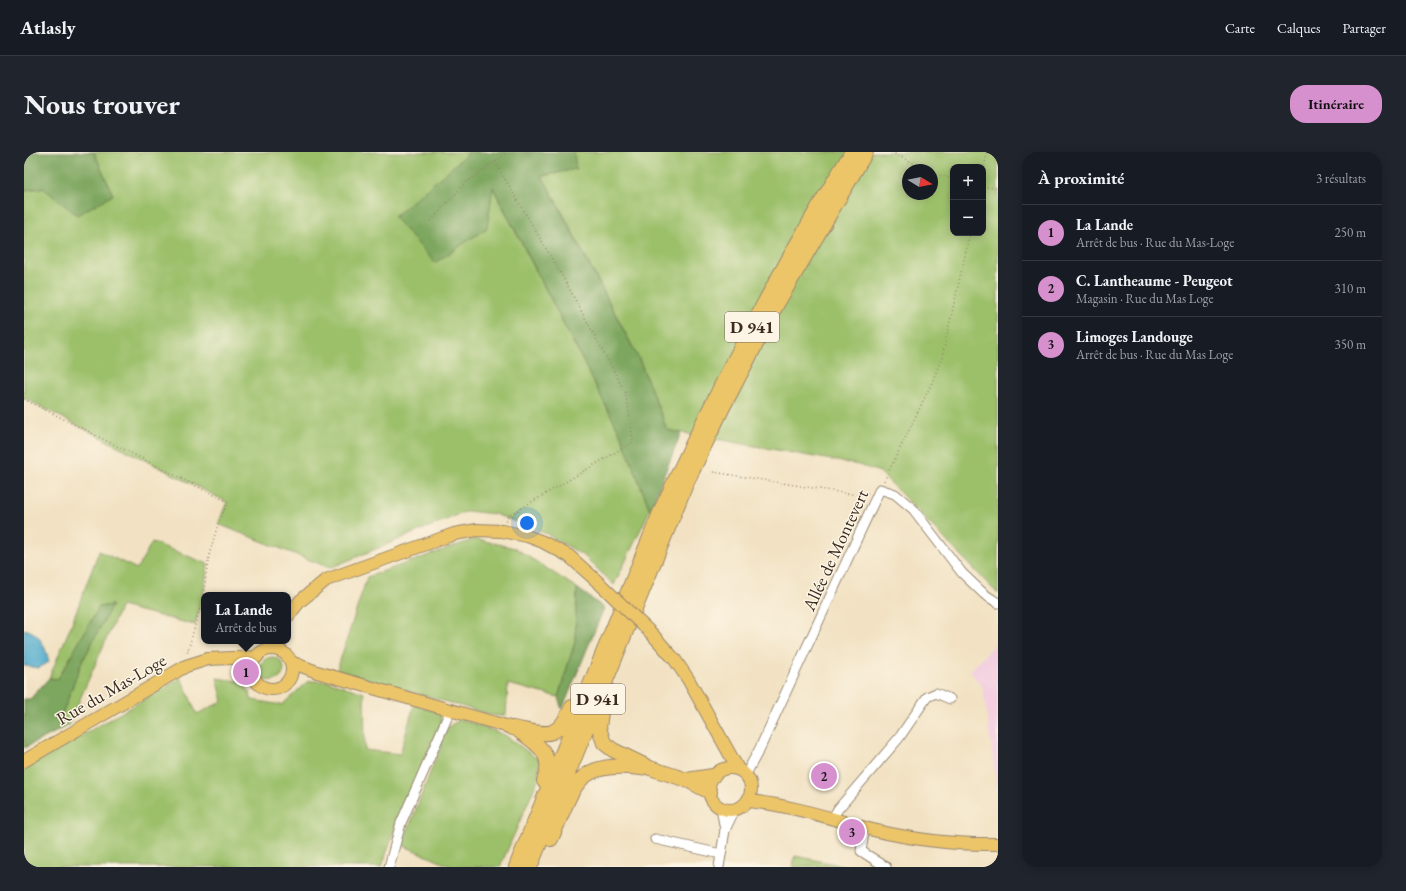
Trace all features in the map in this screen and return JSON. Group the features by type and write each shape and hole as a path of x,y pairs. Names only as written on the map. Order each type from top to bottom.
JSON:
{"highway":[{"name":"D 941","path":"516,867 662,508 711,403 798,242 852,152"},
{"name":"D 941","path":"530,867 666,531 722,409 809,247 866,152"},
{"path":"666,531 653,581 601,712 599,728 604,743 608,746 650,768 687,780 710,792"},
{"path":"513,728 545,733 555,732 562,726 590,665 609,639"},
{"path":"513,728 538,744 545,753 548,764 545,778 532,811 526,841"},
{"path":"538,867 572,791 580,778 604,766 621,765 650,768"},
{"path":"687,780 716,774"}],"main road":[{"path":"291,612 300,601 326,580 454,534 477,530 502,531 527,536 569,556 652,634 688,679 724,741 727,751 752,786 776,804"},
{"path":"271,645 281,647 291,662 292,669 290,677 280,688 268,689 257,682 253,671 254,663 257,657 271,645"},
{"name":"Rue du Mas-Loge","path":"24,761 186,666 208,659 257,657"},
{"path":"221,658 253,671"},
{"path":"291,662 317,672 451,709 513,728"},
{"path":"290,677 317,672"},
{"path":"727,751 710,783 712,800 721,808 735,810 748,801 752,786"},
{"path":"716,774 727,768 742,771"},
{"path":"748,801 776,804 865,827 944,843 998,844"}],"street":[{"name":"Allée de Montevert","path":"742,771 760,748 880,489 895,494 913,509 962,573 984,594 998,604"},
{"path":"832,819 838,809 899,738 927,697 936,693 950,699"},
{"path":"389,867 401,823 451,709"},
{"path":"721,808 725,830"},
{"path":"719,867 725,830 735,810"},
{"path":"865,827 861,851 886,867"},
{"path":"654,839 721,854"}],"path":[{"path":"431,221 465,182 495,162 506,152"},
{"path":"891,152 915,164"},
{"path":"985,164 987,152"},
{"path":"495,162 564,279 625,392 633,442 508,516 502,531"},
{"path":"938,174 950,178"},
{"path":"986,187 998,189"},
{"path":"713,472 857,495 880,489 932,386 939,364 969,236"},
{"path":"24,399 228,502 218,524 209,555 204,592"},
{"path":"186,666 188,651 201,603"}],"shaded area":[{"path":"998,641 998,797 983,688 970,671"}],"green space":[{"path":"24,152 94,152 113,195 77,215 43,188 24,190"},
{"path":"94,152 470,152 394,218 492,186 621,435 650,510 614,585 584,556 547,534 495,514 467,511 330,568 218,524 227,502 24,398 24,190 43,188 113,195"},
{"path":"470,152 574,152 576,169 542,176 639,359 667,430 681,433 650,510 621,435 493,187 487,228 435,263 394,217"},
{"path":"574,152 998,152 998,594 880,472 859,465 667,430 639,359 542,176 575,169"},
{"path":"475,539 515,548 577,588 575,642 558,697 508,684 506,715 495,716 337,670 367,577"},
{"path":"152,542 208,564 204,592 201,592 201,603 195,625 121,606 68,726 61,717 81,664 112,605 99,607 58,679 49,678 70,628 99,551 137,569"},
{"path":"577,588 604,608 562,710 558,697 575,642"},
{"path":"112,605 81,664 61,717 68,726 24,748 24,699 30,699 49,678 58,679 99,607"},
{"path":"272,657 281,660 284,669 281,678 272,681 263,678 260,669 263,660"},
{"path":"181,678 197,714 223,701 217,678 244,682 252,700 282,705 308,681 328,681 364,693 365,750 400,754 414,705 440,713 441,722 395,827 382,867 24,867 24,769"},
{"path":"461,719 505,735 539,760 539,777 500,867 452,867 402,845 448,727"},
{"path":"795,856 845,866 793,867"}],"water":[{"path":"24,629 34,633 38,637 46,651 49,662 39,668 24,666"}],"place":[{"name":"La Lande","path":"246,672"},
{"name":"C. Lantheaume - Peugeot","path":"824,776"},
{"name":"Limoges Landouge","path":"852,832"}]}
